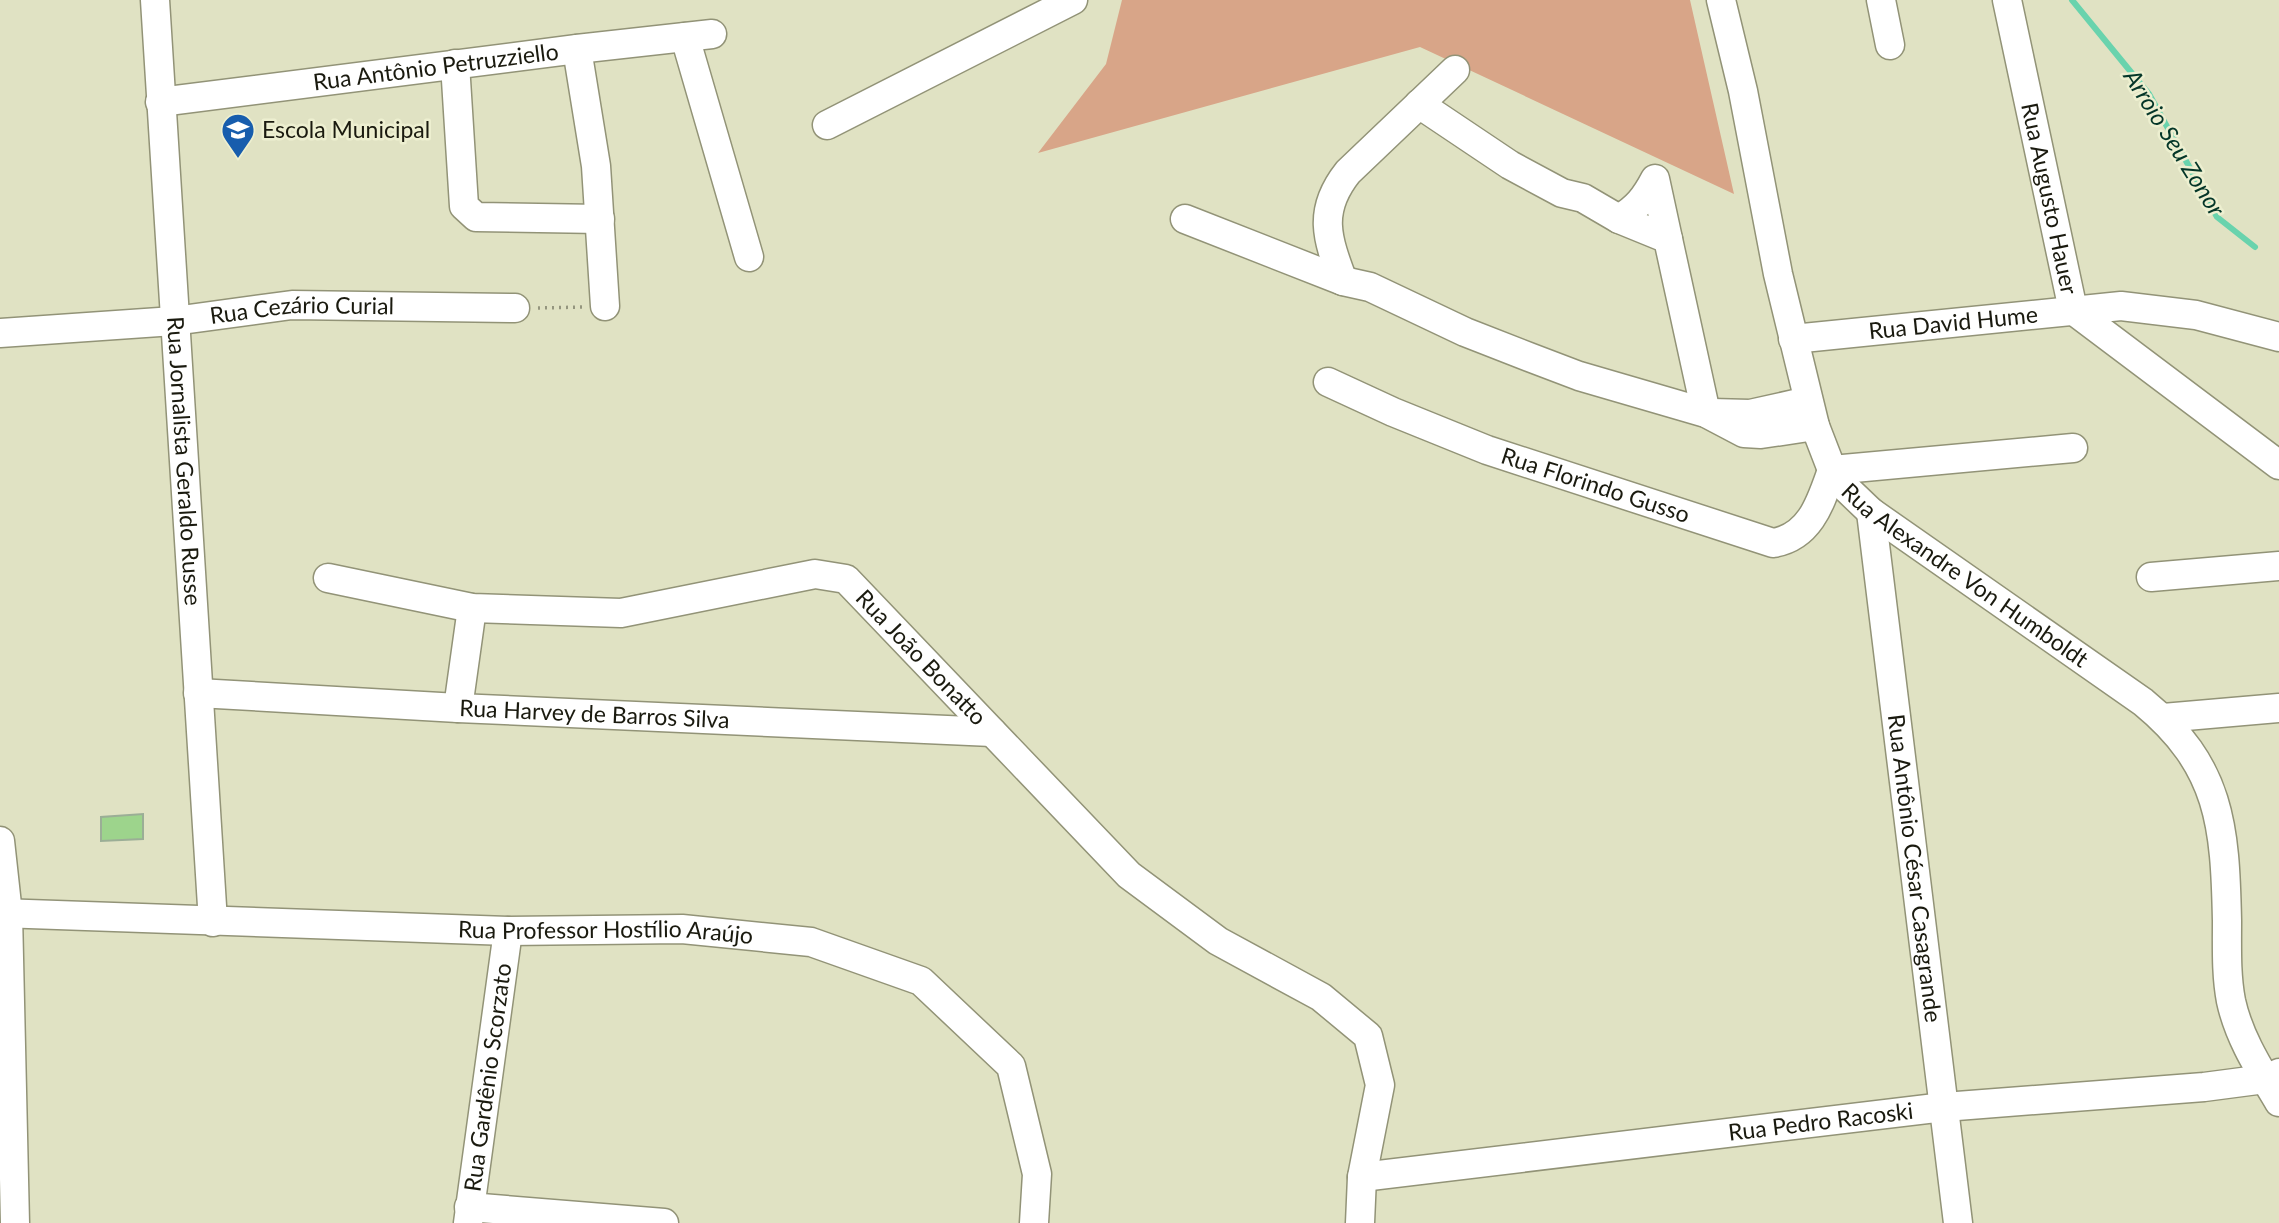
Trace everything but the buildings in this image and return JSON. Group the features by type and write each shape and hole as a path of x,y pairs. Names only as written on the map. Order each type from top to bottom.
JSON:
{"street":[{"name":"Rua Jornalista Geraldo Russe","path":"155,0 213,922"},
{"path":"827,125 1073,0"},
{"name":"Rua Alexandre Von Humboldt","path":"1721,0 1732,41 1793,339 1812,414 1832,470 1848,491 1871,512 2132,694 2163,719 2183,740 2200,765 2213,796 2224,863 2228,978 2232,1003 2240,1029 2274,1085"},
{"path":"1881,0 1890,45"},
{"name":"Rua Augusto Hauer","path":"2007,0 2073,310 2279,465"},
{"name":"Rua Antônio Petruzziello","path":"160,102 699,35 749,257"},
{"path":"577,49 596,166 605,306"},
{"path":"455,64 464,206 476,218 600,219"},
{"path":"1343,281 1329,244 1326,225 1329,205 1337,186 1348,172 1455,70"},
{"path":"1419,104 1532,178 1562,193 1590,201 1619,219 1668,239"},
{"path":"1619,219 1636,209 1655,179 1706,413"},
{"path":"1185,219 1343,281 1370,288 1465,332 1579,376 1706,413 1812,414"},
{"name":"Rua Cezário Curial","path":"0,333 174,321 292,305 515,308"},
{"name":"Rua David Hume","path":"1793,339 2121,306 2196,315 2279,337"},
{"name":"Rua Florindo Gusso","path":"1328,382 1487,450 1765,541 1781,541 1801,531 1820,503 1832,470"},
{"path":"1832,470 2073,448"},
{"name":"Rua Antônio César Casagrande","path":"1871,512 1958,1223"},
{"path":"2151,577 2279,566"},
{"name":"Rua João Bonatto","path":"328,578 472,608 621,613 815,574 846,579 1129,875 1218,941 1321,998 1368,1036 1380,1084 1362,1177"},
{"path":"458,708 472,608"},
{"name":"Rua Harvey de Barros Silva","path":"198,693 458,708 992,732"},
{"path":"2163,719 2279,708"},
{"path":"0,841 15,1223"},
{"name":"Rua Professor Hostílio Araújo","path":"4,913 508,931 682,929 811,942 922,981 1011,1066 1037,1174 1034,1223"},
{"name":"Rua Gardênio Scorzato","path":"468,1215 508,931"},
{"name":"Rua Pedro Racoski","path":"1362,1177 1944,1107 2274,1085"},
{"path":"1360,1223 1362,1177"},
{"path":"468,1215 664,1223"}],"path":[{"path":"515,308 605,306"}],"shaded area":[{"path":"1122,0 1690,0 1734,194 1420,47 1038,153 1106,64"}],"waterway":[{"name":"Arroio Seu Zonor","path":"2072,0 2149,94 2217,217 2255,247"}],"place":[{"name":"Escola Municipal","path":"238,160"}]}
